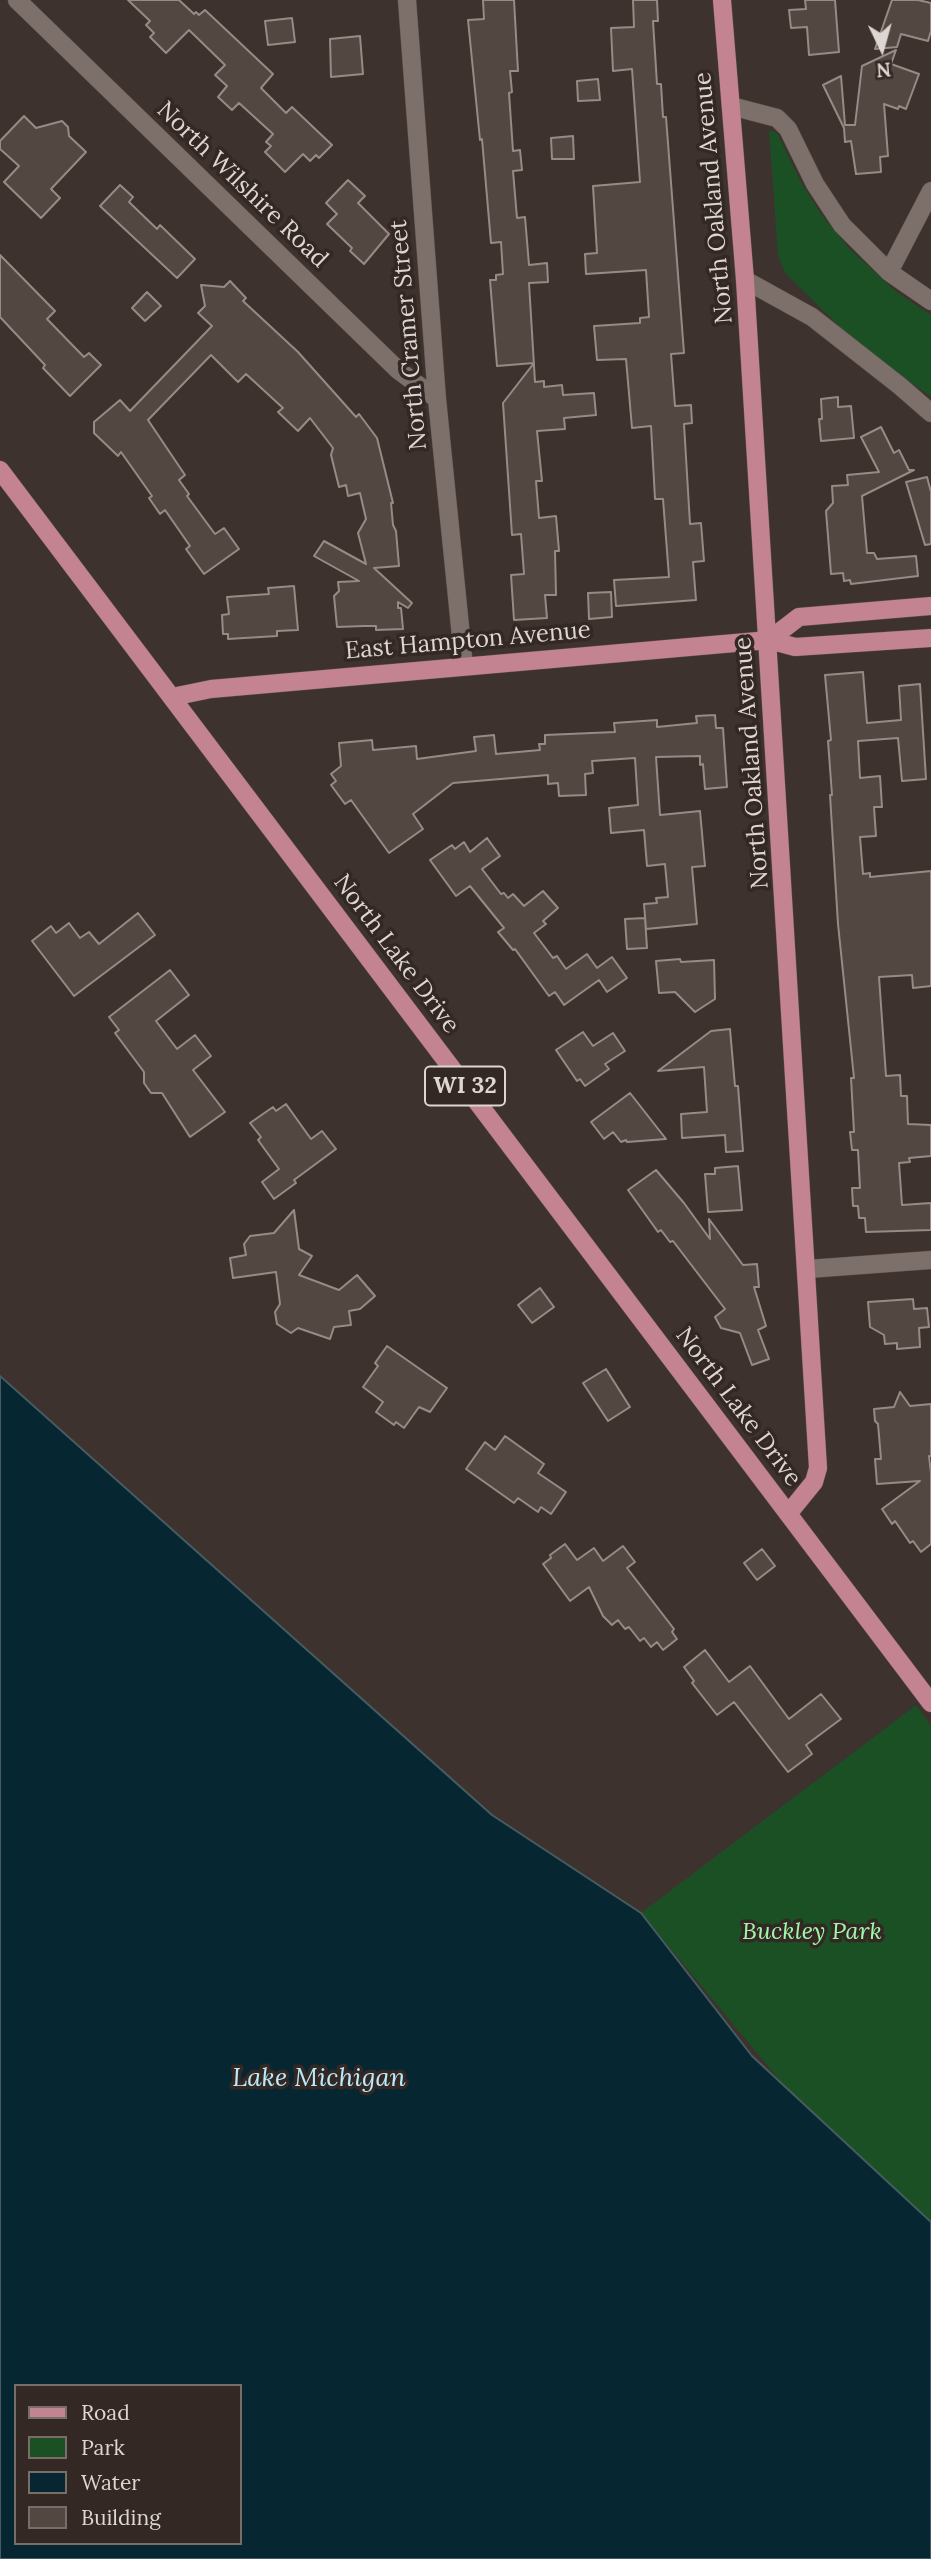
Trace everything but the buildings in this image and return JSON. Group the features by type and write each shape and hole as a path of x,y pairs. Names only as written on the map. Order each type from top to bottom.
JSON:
{"main road":[{"name":"North Oakland Avenue","path":"722,0 746,280 818,1468 814,1482 788,1514"},
{"name":"North Lake Drive","path":"0,470 931,1703"},
{"path":"769,639 799,617 931,606"},
{"path":"769,639 795,647 931,638"},
{"name":"East Hampton Avenue","path":"172,697 211,689 769,639"}],"street":[{"name":"North Wilshire Road","path":"17,0 398,370 438,399"},
{"name":"North Cramer Street","path":"407,0 438,399 464,666"},
{"path":"731,106 777,118 788,129 815,184 842,225 889,272 931,301"},
{"path":"889,272 931,191"},
{"path":"746,280 812,317 931,413"},
{"path":"808,1269 931,1260"}],"green space":[{"path":"769,130 777,133 801,182 821,214 849,248 895,291 931,315 931,397 851,338 786,274 778,256"},
{"name":"Buckley Park","path":"916,1705 931,1726 931,2230 819,2128 641,1913"}],"water":[{"name":"Lake Michigan","path":"0,1376 492,1815 641,1913 752,2056 931,2222 931,2559 0,2559"}]}
